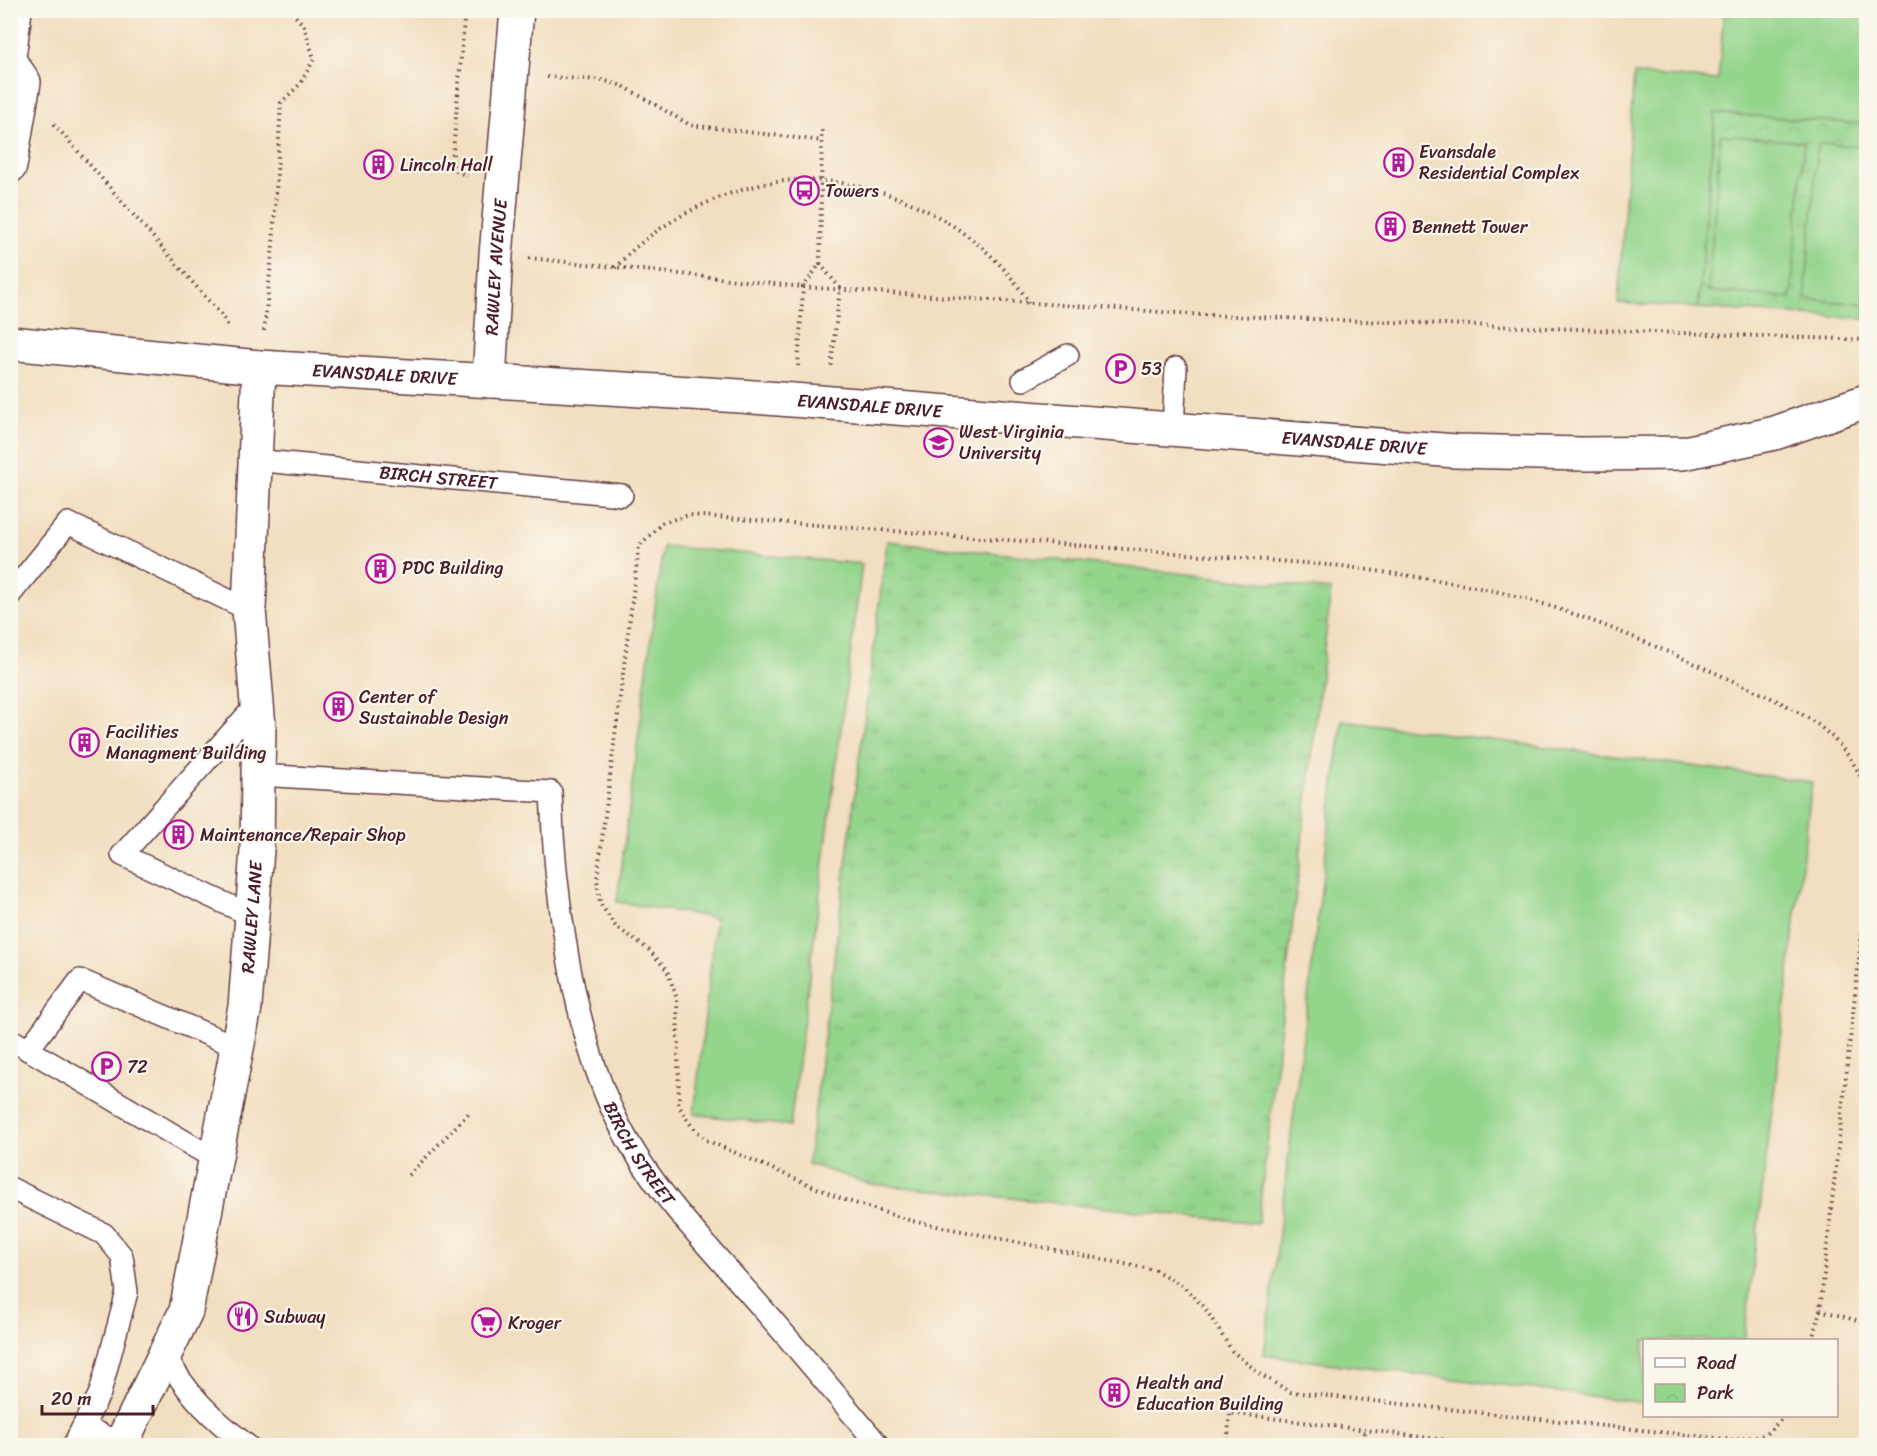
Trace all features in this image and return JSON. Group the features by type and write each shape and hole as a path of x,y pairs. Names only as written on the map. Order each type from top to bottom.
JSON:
{"street":[{"path":"10,50 15,10"},
{"name":"RAWLEY AVENUE","path":"489,381 496,255 517,10"},
{"path":"10,62 24,82 10,166"},
{"name":"EVANSDALE DRIVE","path":"10,343 261,352 489,381 740,396 1456,451 1582,454 1684,453 1775,433 1866,401"},
{"name":"RAWLEY LANE","path":"120,1445 186,1311 245,1007 252,916 258,775 257,704 249,610 254,460 261,352"}],"lane":[{"path":"1023,381 1068,355"},
{"path":"1173,429 1176,368"},
{"name":"BIRCH STREET","path":"254,460 622,495"},
{"path":"10,595 68,523 249,610"},
{"path":"252,916 122,855 257,704"},
{"name":"BIRCH STREET","path":"258,775 550,792 553,855 576,995 591,1056 615,1116 643,1163 711,1250 879,1446"},
{"path":"215,1160 19,1044 80,980 237,1047"},
{"path":"10,1188 104,1233 122,1256 127,1292 100,1393 73,1446"},
{"path":"165,1354 176,1376 224,1438 248,1446"},
{"path":"84,1426 120,1445"}],"path":[{"path":"261,352 273,244 281,103 300,84 314,59 304,26 290,10"},
{"path":"465,10 452,164 463,175 473,176"},
{"path":"542,76 602,80 623,86 690,125 822,141"},
{"path":"52,122 223,317 234,337"},
{"path":"798,376 803,287 820,264 822,129"},
{"path":"614,268 646,237 693,209 759,187 796,180 820,180 892,197 923,209 949,223 1000,262 1017,283 1029,304"},
{"path":"527,258 803,287 1205,315 1866,340"},
{"path":"820,264 840,288 830,378"},
{"path":"1784,1417 1765,1435 1734,1440 1291,1392 1261,1376 1232,1351 1205,1308 1183,1286 1155,1270 912,1221 842,1199 706,1140 691,1125 679,1106 677,999 667,970 648,949 616,927 600,903 597,879 639,546 662,523 689,515 1342,566 1445,582 1541,603 1642,639 1804,714 1833,735 1855,761 1866,788"},
{"path":"1813,1339 1820,1310 1866,896"},
{"path":"409,1175 470,1112"},
{"path":"1820,1310 1866,1323"},
{"path":"1227,1446 1230,1413 1494,1446"},
{"path":"1363,1446 1365,1430"}],"green space":[{"path":"1724,11 1866,11 1866,124 1715,113 1698,308 1618,303 1634,74 1718,80"},
{"path":"1715,113 1866,124 1866,319 1698,308"},
{"path":"1721,135 1804,142 1791,298 1708,291"},
{"path":"1818,143 1866,147 1866,304 1805,299"},
{"path":"887,541 1331,590 1258,1223 870,1184 808,1164"},
{"path":"663,546 862,564 790,1126 694,1114 716,918 617,902"},
{"path":"1342,720 1812,782 1744,1339 1643,1339 1643,1403 1264,1355"}],"place":[{"name":"Evansdale Residential Complex","path":"1398,162"},
{"name":"Lincoln Hall","path":"379,165"},
{"name":"Towers","path":"804,191"},
{"name":"Bennett Tower","path":"1391,227"},
{"name":"53","path":"1120,369"},
{"name":"West Virginia University","path":"938,442"},
{"name":"PDC Building","path":"381,568"},
{"name":"Center of Sustainable Design","path":"338,707"},
{"name":"Facilities Managment Building","path":"85,742"},
{"name":"Maintenance/Repair Shop","path":"179,835"},
{"name":"72","path":"106,1067"},
{"name":"Subway","path":"243,1317"},
{"name":"Kroger","path":"487,1323"},
{"name":"Health and Education Building","path":"1115,1393"}]}
